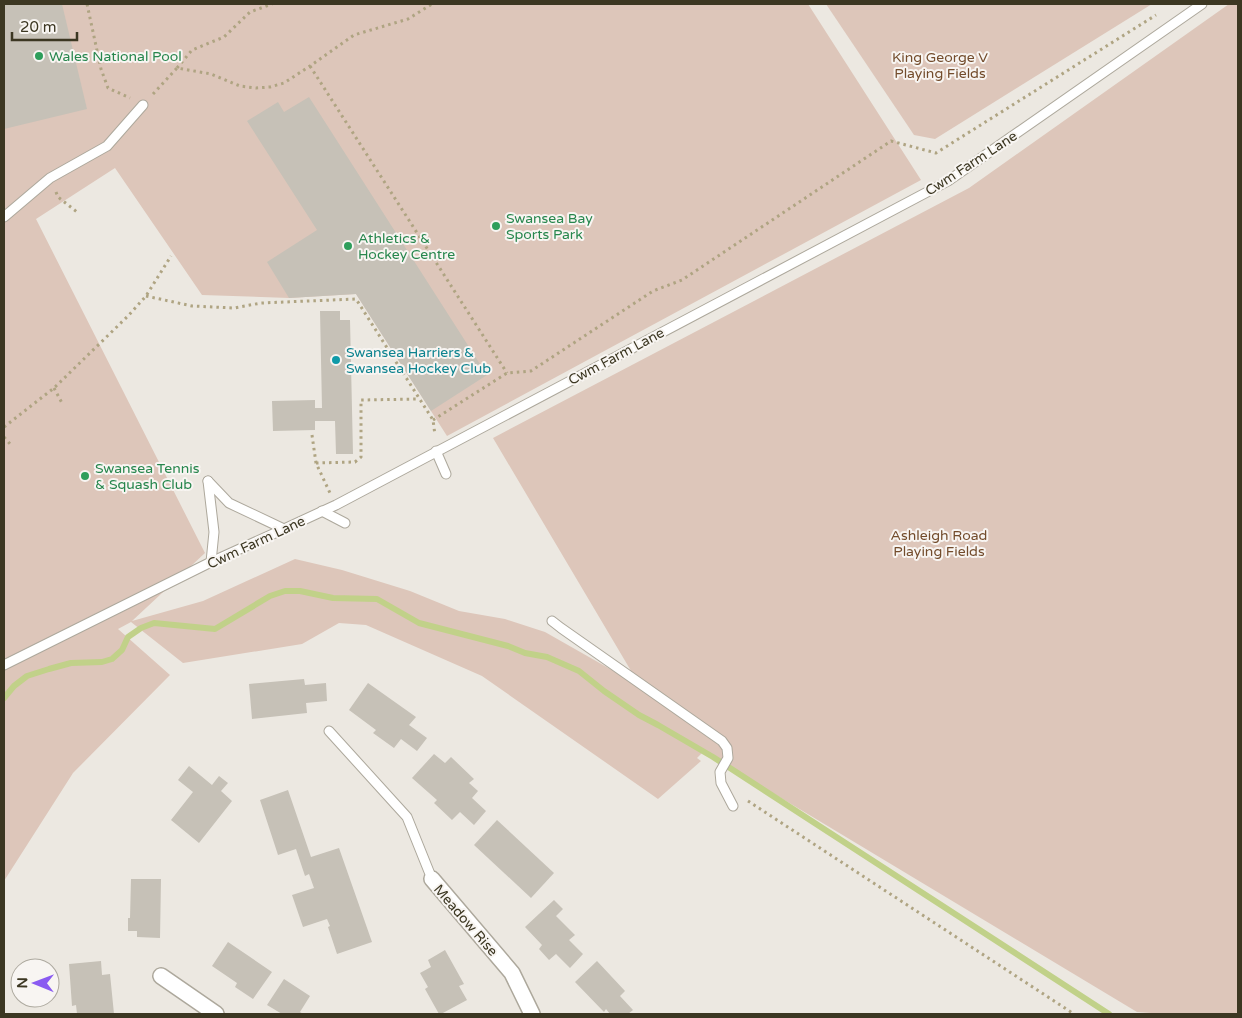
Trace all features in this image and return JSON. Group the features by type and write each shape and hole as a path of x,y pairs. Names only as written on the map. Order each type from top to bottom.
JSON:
{"street":[{"name":"Meadow Rise","path":"432,879 512,973 532,1014"},
{"path":"161,976 216,1014"}],"lane":[{"name":"Cwm Farm Lane","path":"4,665 211,562 336,505 948,181 1202,4"},
{"path":"4,216 50,178 107,146 143,105"},
{"path":"436,451 446,474"},
{"path":"211,562 214,532 208,481 229,503 284,530"},
{"path":"322,511 345,523"},
{"path":"552,621 722,741 727,748 728,758 720,772 721,783 733,806"},
{"name":"Meadow Rise","path":"330,732 407,817 432,879"}],"path":[{"path":"87,4 101,69 108,88 143,105 192,50 224,37 250,12 272,4"},
{"path":"177,68 212,74 240,86 270,87 284,83 354,35 408,19 432,4"},
{"path":"433,420 507,374 531,371 653,291 682,280 891,141 936,153 1158,14"},
{"path":"310,66 507,374"},
{"path":"50,178 58,197 77,212"},
{"path":"4,427 54,388 128,316 146,296 172,256"},
{"path":"146,296 192,306 234,308 261,303 356,299 433,420 436,451"},
{"path":"54,388 62,403"},
{"path":"316,463 355,462 360,457 361,400 420,399"},
{"path":"312,435 316,463 336,505"},
{"path":"4,437 11,445"},
{"path":"721,783 1074,1014"}],"green space":[{"name":"Ashleigh Road Playing Fields","path":"4,4 808,4 921,180 447,436 356,294 289,298 202,295 115,168 36,219 205,553 132,621 203,601 295,559 342,570 410,591 459,611 505,619 545,632 640,686 493,438 969,188 1229,4 1238,4 1238,1014 1137,1012 713,757 705,750 697,758 701,761 658,799 482,676 366,625 339,623 302,644 183,663 131,622 118,629 170,675 73,773 4,881"},
{"name":"King George V Playing Fields","path":"826,4 1152,4 935,139 914,135"}],"building":[{"name":"Wales National Pool","path":"4,4 62,4 87,109 4,129"},
{"name":"Athletics & Hockey Centre","path":"309,97 487,375 431,411 356,294 289,298 267,262 317,230 247,121 278,102 284,112"},
{"name":"Swansea Harriers & Swansea Hockey Club","path":"320,311 340,311 340,320 350,320 353,454 336,454 335,421 315,421 315,430 273,431 272,401 315,400 315,408 322,408"},
{"path":"304,679 305,685 326,683 327,701 306,703 307,713 252,719 249,684"},
{"path":"368,683 416,717 409,725 427,738 417,751 401,739 394,748 373,733 376,730 349,710"},
{"path":"434,754 445,763 451,757 474,779 469,783 478,791 472,798 486,811 474,825 460,812 452,820 434,803 437,800 412,778"},
{"path":"189,766 212,785 219,776 228,783 221,791 232,801 199,843 171,820 193,792 178,780"},
{"path":"288,790 311,857 339,848 372,942 337,954 327,919 303,927 292,895 314,888 309,874 305,876 296,849 278,855 260,800"},
{"path":"497,820 554,873 531,898 474,845"},
{"path":"131,879 161,879 160,938 137,937 137,931 128,931"},
{"path":"554,900 563,909 556,916 575,935 569,940 583,954 570,968 556,954 549,960 539,949 542,945 525,927"},
{"path":"228,942 272,972 253,999 235,987 237,983 212,966"},
{"path":"445,950 464,984 459,986 467,1000 439,1014 425,989 428,987 420,973 431,967 428,960"},
{"path":"101,961 102,975 110,974 114,1014 77,1014 76,1005 72,1006 69,964"},
{"path":"597,961 625,991 620,996 633,1010 628,1014 610,1014 606,1009 604,1012 575,982"},
{"path":"284,979 310,996 300,1012 303,1014 282,1014 267,1005"}],"waterway":[{"path":"4,698 14,686 27,676 71,663 102,662 112,659 122,650 128,637 141,628 154,623 215,629 270,596 285,591 300,591 333,598 377,599 419,623 508,646 525,653 547,657 579,671 639,715 713,757 1109,1014"}],"place":[{"name":"Wales National Pool","path":"39,56"},
{"name":"Swansea Bay Sports Park","path":"496,226"},
{"name":"Athletics & Hockey Centre","path":"348,246"},
{"name":"Swansea Harriers & Swansea Hockey Club","path":"336,360"},
{"name":"Swansea Tennis & Squash Club","path":"85,476"}]}
